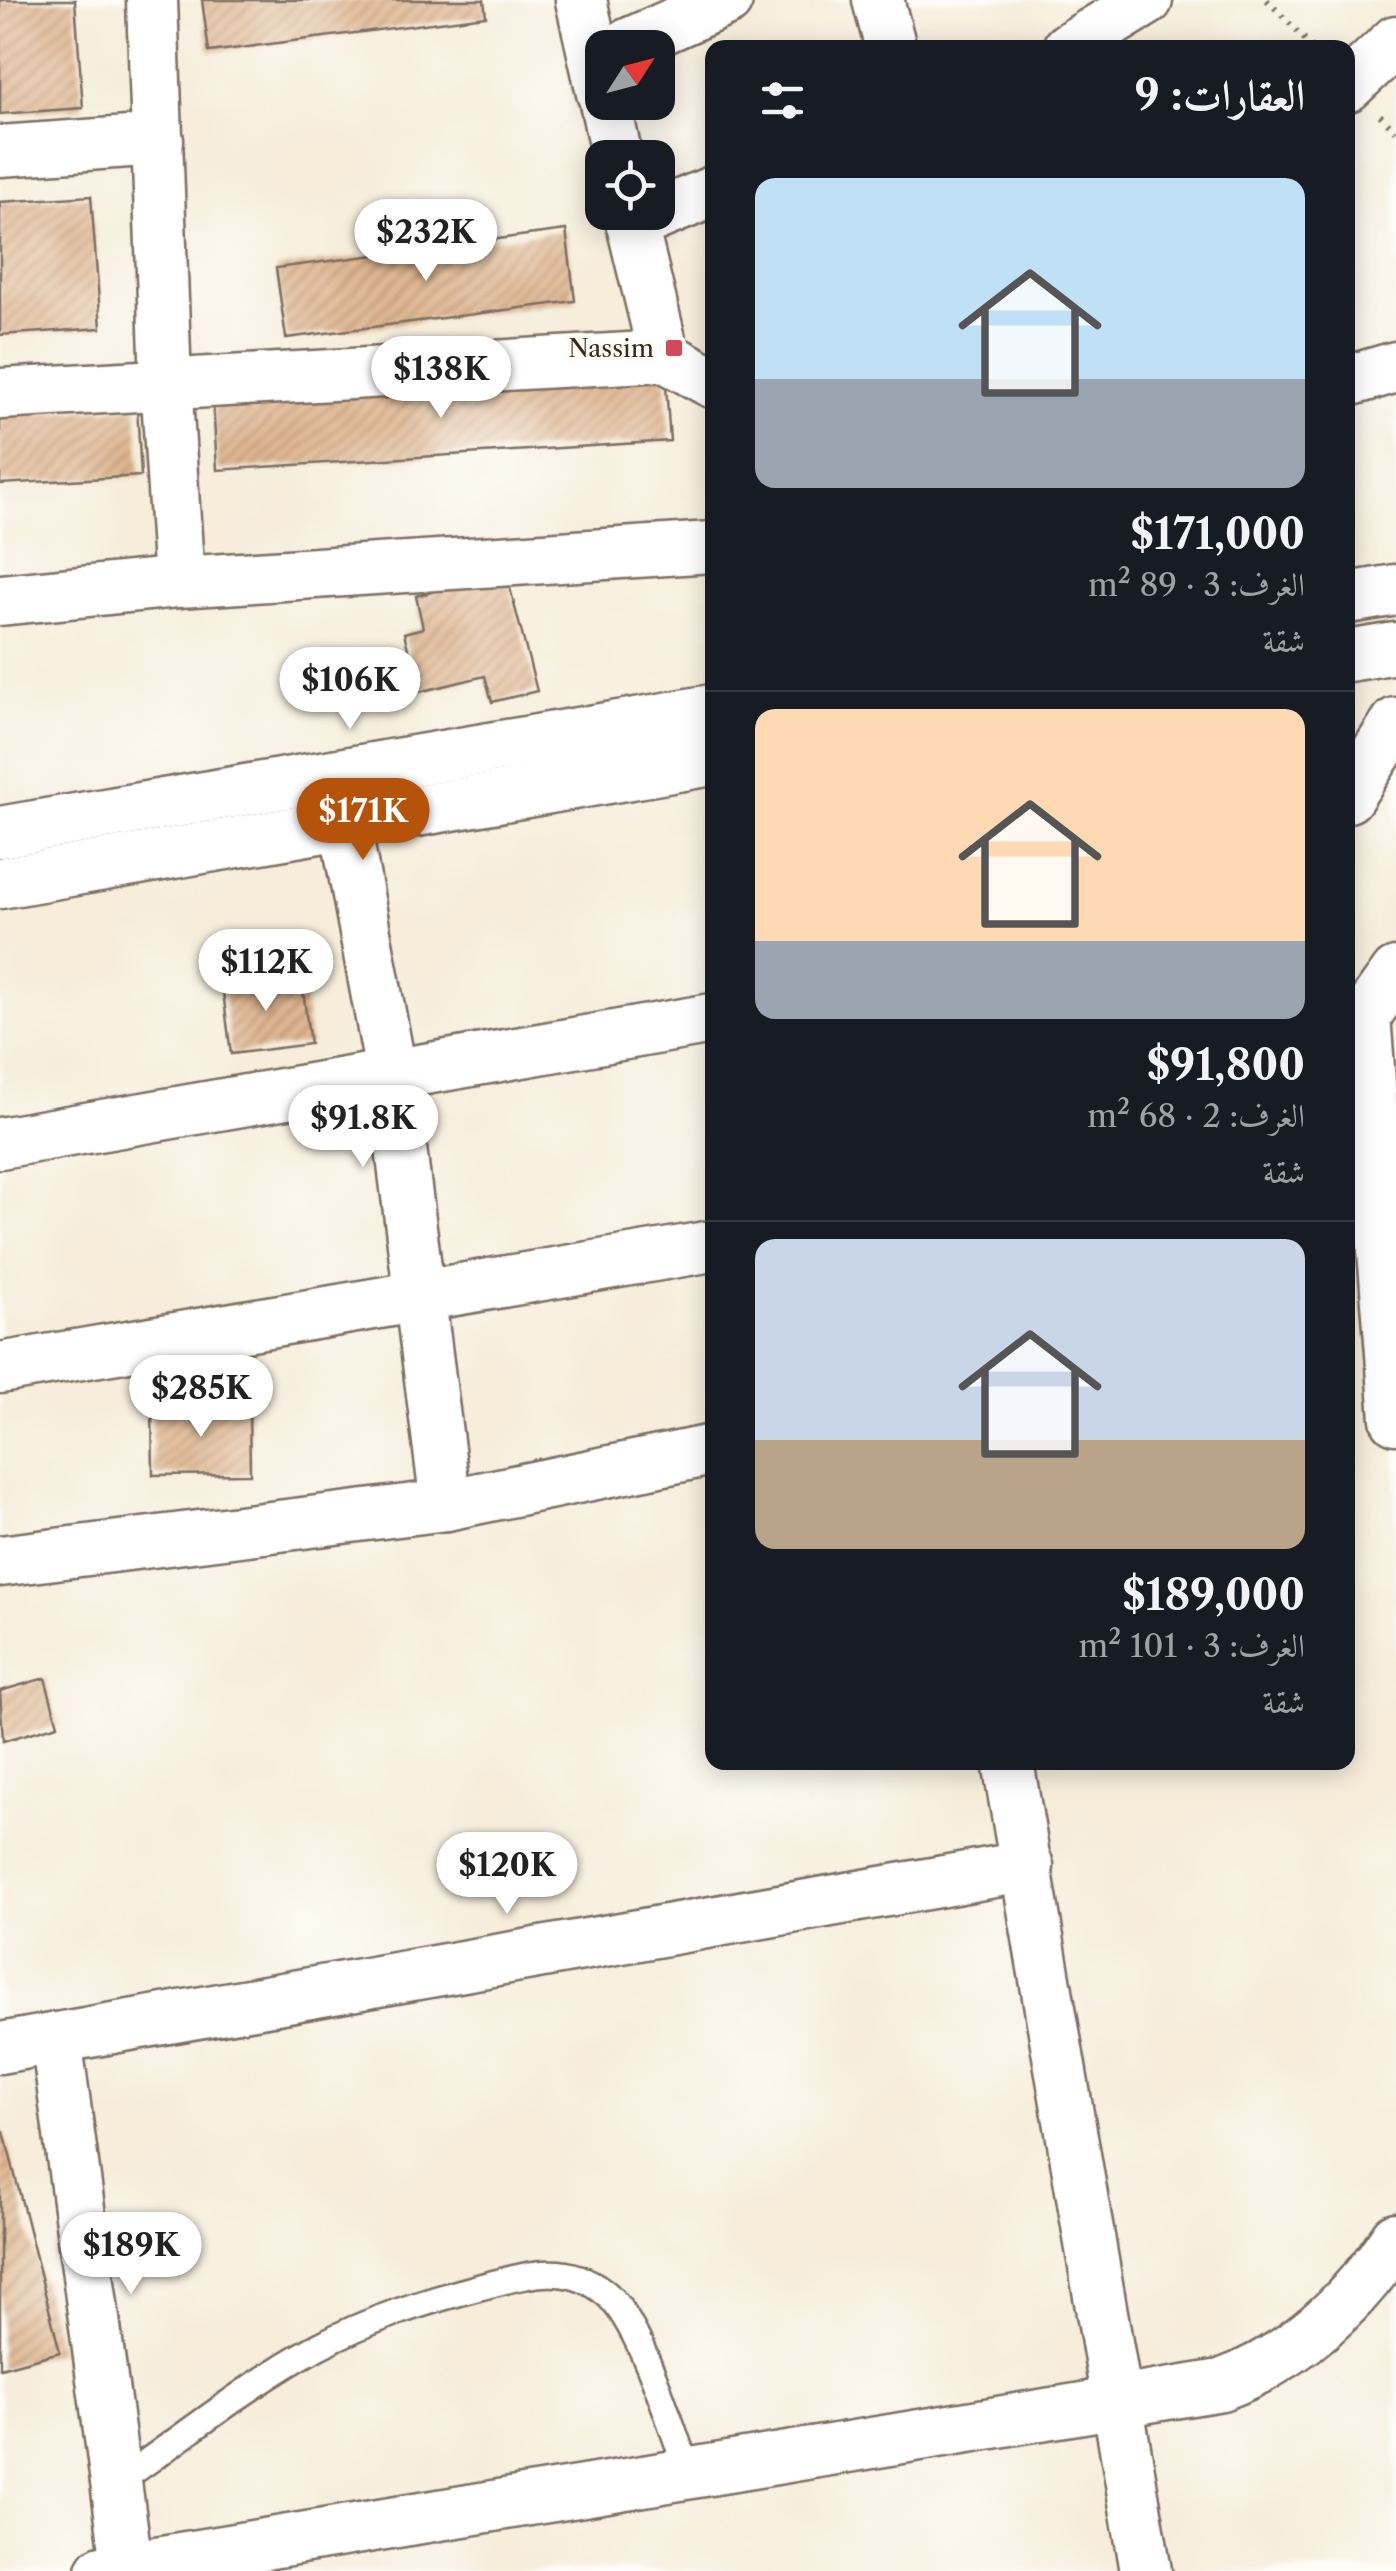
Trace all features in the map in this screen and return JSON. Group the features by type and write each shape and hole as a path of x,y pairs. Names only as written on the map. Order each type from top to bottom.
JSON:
{"street":[{"path":"152,0 166,382 178,582"},
{"path":"581,0 591,30"},
{"path":"675,30 727,0"},
{"path":"878,0 889,40"},
{"path":"1081,40 1147,0"},
{"path":"1355,80 1396,42"},
{"path":"0,151 158,140"},
{"path":"675,204 705,194"},
{"path":"633,230 664,356"},
{"path":"0,394 664,356 705,378"},
{"path":"1355,379 1396,367"},
{"path":"0,600 178,582 705,548"},
{"path":"1355,597 1396,590"},
{"path":"1355,655 1396,648"},
{"path":"0,832 705,711"},
{"path":"1355,786 1396,724"},
{"path":"0,883 705,761"},
{"path":"346,825 392,1077 446,1505"},
{"path":"1396,973 1356,1003 1396,1419"},
{"path":"0,1142 705,1020"},
{"path":"0,1368 705,1247"},
{"path":"0,1561 446,1505 705,1451"},
{"path":"1010,1770 1146,2571"},
{"path":"0,2048 1028,1866"},
{"path":"56,2038 116,2484 119,2570 1221,2386 1271,2362 1352,2296 1396,2238"}],"lane":[{"path":"116,2484 329,2341 386,2314 544,2271 586,2280 606,2293 623,2316 645,2358 690,2475"}],"path":[{"path":"1267,0 1305,40"}],"building":[{"path":"0,0 75,0 83,108 0,114"},
{"path":"202,0 484,0 486,16 209,52"},
{"path":"91,196 101,328 0,335 0,202"},
{"path":"566,230 575,301 286,338 276,268"},
{"path":"665,372 670,441 217,470 213,401"},
{"path":"137,407 141,476 0,484 0,415"},
{"path":"506,573 537,691 492,702 485,676 419,692 404,633 423,628 416,596"},
{"path":"301,975 310,1044 231,1054 222,984"},
{"path":"152,1406 249,1406 250,1474 153,1475"},
{"path":"45,1678 58,1725 3,1741 0,1691"},
{"path":"4,2132 60,2352 0,2368 0,2133"}],"place":[{"name":"Nassim","path":"674,348"}]}
